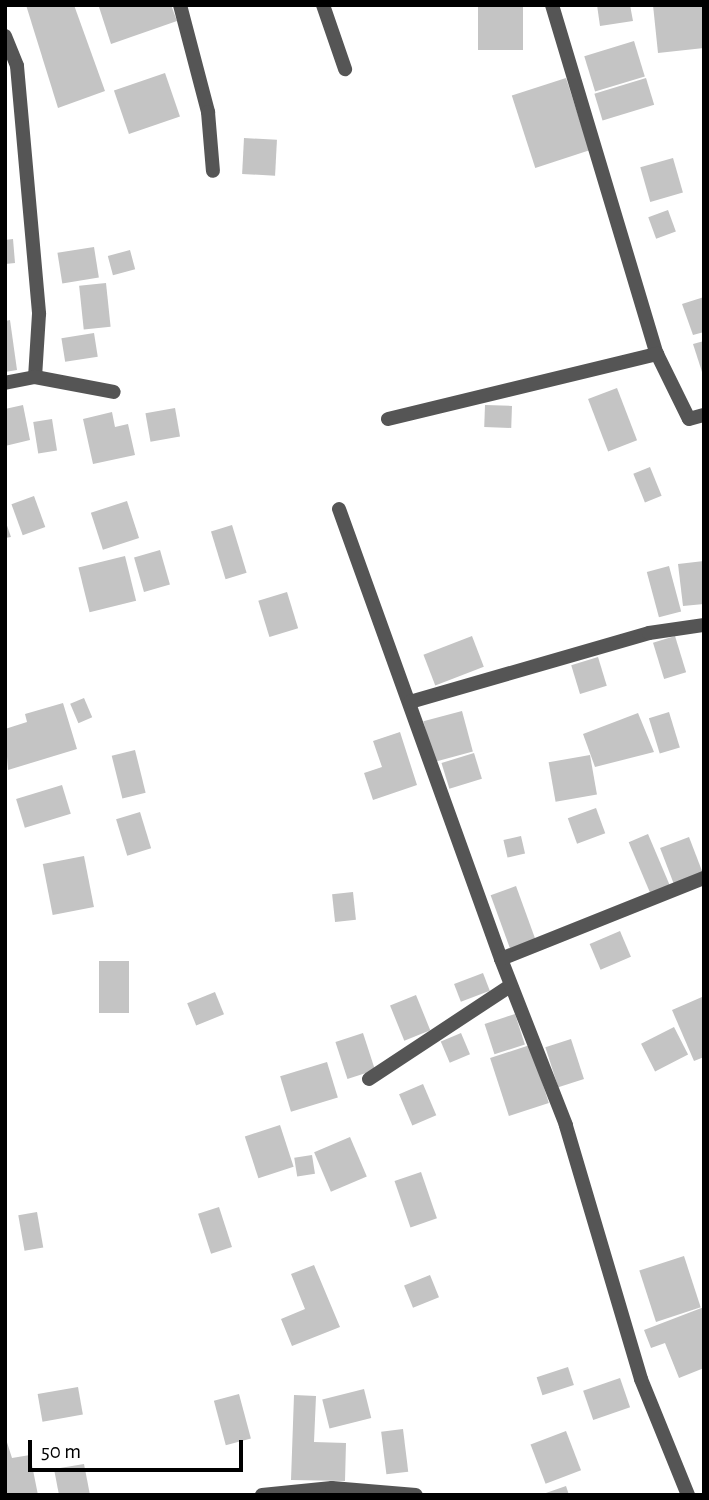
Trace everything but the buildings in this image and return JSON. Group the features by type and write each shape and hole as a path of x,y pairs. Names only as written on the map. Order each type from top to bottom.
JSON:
{"street":[{"path":"180,5 208,112 213,171"},
{"path":"323,5 345,69"},
{"path":"551,5 657,354 689,419 704,415"},
{"path":"5,36 17,66 28,166 39,314 35,377"},
{"path":"388,419 657,354"},
{"path":"5,383 35,377 114,393"},
{"path":"339,509 510,986 566,1125 620,1318 688,1495"},
{"path":"410,702 649,633 704,625"},
{"path":"501,959 704,878"},
{"path":"369,1079 510,986"},
{"path":"262,1495 332,1488 416,1495"}]}
